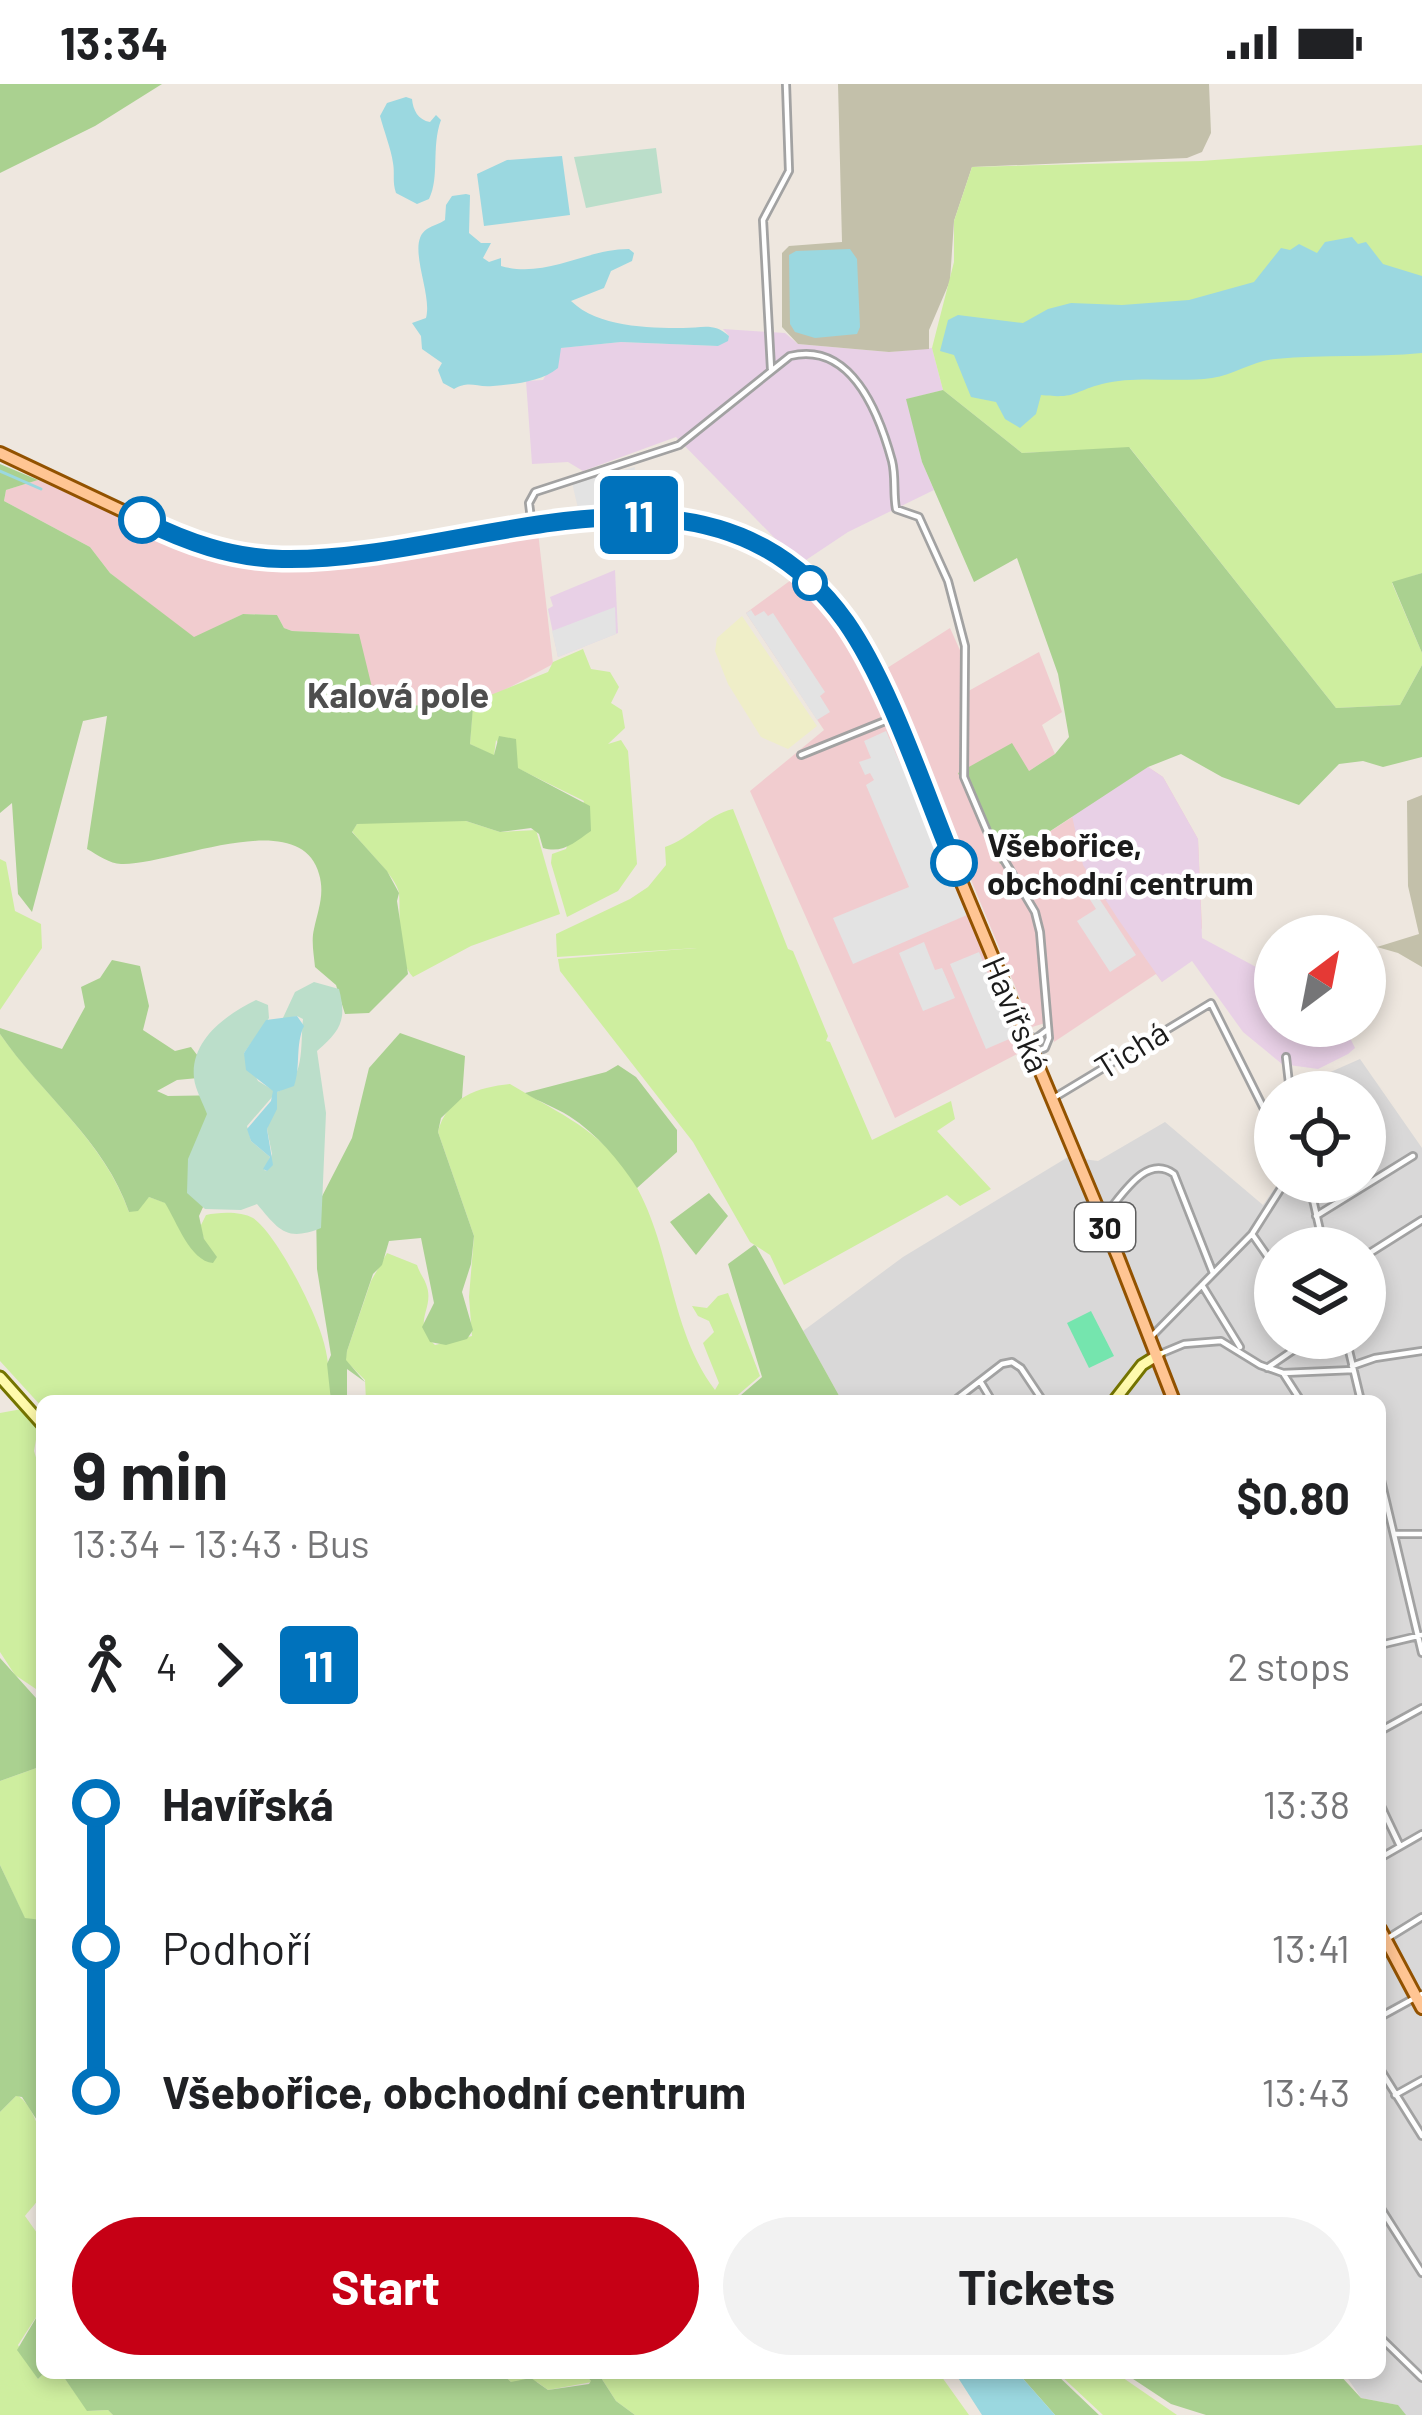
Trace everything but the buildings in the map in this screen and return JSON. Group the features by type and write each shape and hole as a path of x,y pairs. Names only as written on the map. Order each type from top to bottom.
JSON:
{"main road":[{"name":"Havířská","path":"0,454 178,537 247,556 317,557 610,516 649,515 696,522 749,542 796,571 838,612 865,654 1158,1355"},
{"name":"30","path":"1158,1355 1172,1395"},
{"path":"1386,1944 1420,2000"}],"street":[{"path":"771,369 763,220 789,171 787,84"},
{"path":"532,527 529,503 536,492 679,445 790,356 824,356 861,384 892,463 896,509 920,518 948,581 968,660 964,777 987,831 1035,912 1047,1044 1033,1053"},
{"path":"801,755 893,718"},
{"name":"Tichá","path":"1052,1099 1211,1003 1254,1088"},
{"path":"1024,1032 1035,1039 1047,1030"},
{"path":"1286,1058 1288,1071"},
{"path":"1316,1216 1413,1156"},
{"path":"1102,1219 1144,1172 1157,1166 1167,1168 1174,1174 1213,1273"},
{"path":"1151,1337 1252,1234 1272,1203"},
{"path":"1313,1203 1319,1227"},
{"path":"1386,1243 1422,1220"},
{"path":"1201,1285 1243,1352"},
{"path":"1119,1395 1142,1365 1184,1344 1221,1342 1283,1373 1353,1368 1422,1351"},
{"path":"1267,1368 1280,1359"},
{"path":"1351,1359 1360,1395"},
{"path":"962,1395 1001,1364 1012,1362 1039,1395"},
{"path":"1283,1373 1296,1395"},
{"path":"0,1377 36,1420"},
{"path":"980,1382 988,1395"},
{"path":"1386,1501 1422,1653"},
{"path":"1386,1519 1390,1518"},
{"path":"1394,1534 1422,1534"},
{"path":"1386,1644 1420,1636"},
{"path":"1386,1728 1422,1708"},
{"path":"1386,1817 1400,1846"},
{"path":"1386,1854 1422,1834"},
{"path":"1386,1935 1422,1917"},
{"path":"1386,2014 1420,2000"},
{"path":"1386,2079 1422,2136"},
{"path":"1395,2095 1422,2080"},
{"path":"1386,2221 1422,2273"},
{"path":"1386,2343 1422,2378"}],"shaded area":[{"path":"838,84 1209,84 1211,133 1202,152 1187,158 972,167 954,221 950,281 929,330 929,349 889,352 798,344 782,327 782,253 789,246 842,242"},
{"path":"723,329 785,333 798,344 889,352 932,348 943,390 907,399 934,490 848,532 800,564 676,437 583,471 568,462 532,464 526,381 543,380 560,348 621,342 718,346 729,336"},
{"path":"635,467 634,481 615,499 578,508 572,483"},
{"path":"38,480 159,534 183,550 242,564 326,563 538,532 553,664 473,707 376,708 358,634 292,631 284,628 277,615 243,614 194,638 110,573 90,547 4,501 6,490"},
{"path":"615,570 618,633 558,657 550,597"},
{"path":"791,580 834,624 873,680 1023,1051 895,1118 750,791 824,730 746,613"},
{"path":"615,607 616,634 558,657 552,631"},
{"path":"751,610 755,616 773,613 825,692 820,696 830,712 817,720 746,613"},
{"path":"950,628 963,657 963,694 1039,652 1062,712 1042,725 1055,754 1029,771 1001,864 1148,767 1163,777 1198,839 1202,928 1162,982 1156,974 1054,1042 1052,1021 1032,1027 884,670"},
{"path":"886,731 967,915 853,964 833,918 909,887 866,785 874,780 870,773 865,775 859,762 871,758 864,741"},
{"path":"1148,767 1163,777 1198,839 1202,938 1254,966 1254,1041 1192,961 1162,982 1083,865 1072,816"},
{"path":"1422,795 1422,967 1386,950 1386,944 1419,934 1408,886 1407,801"},
{"path":"1089,883 1136,955 1110,972 1077,921 1096,909 1082,887"},
{"path":"924,942 935,970 942,968 955,998 923,1011 899,953"},
{"path":"979,952 1014,1037 986,1049 950,964"},
{"path":"1261,1047 1355,1048 1318,1069 1282,1064"},
{"path":"1360,1059 1368,1071 1333,1071"},
{"path":"1386,1096 1422,1148 1422,2415 1405,2415 1397,2405 1361,2398 1348,2379 1386,2379 1386,1395 839,1395 803,1331 903,1257 1068,1157 1098,1161 1165,1122 1254,1197 1254,1203 1386,1203"}],"green space":[{"path":"0,84 162,84 95,126 0,173"},
{"path":"1422,145 1422,573 1392,583 1422,653 1422,665 1400,705 1336,708 1130,448 1022,453 943,390 932,348 954,262 954,221 972,167 1201,161"},
{"path":"656,148 662,193 586,208 574,157"},
{"path":"943,390 1022,453 1129,447 1336,708 1400,705 1422,665 1422,757 1383,767 1363,761 1339,764 1299,805 1222,777 1181,754 1148,767 1000,864 958,773 1012,743 1029,771 1055,754 1069,737 1058,674 1017,558 974,582 922,462 906,399"},
{"path":"0,464 38,480 6,490 4,501 90,547 110,573 194,637 243,614 277,615 284,628 292,631 359,634 377,708 473,707 470,744 494,755 499,736 516,739 518,768 590,806 591,831 568,846 550,849 543,848 539,834 531,828 500,832 466,821 357,824 352,832 387,871 399,893 408,974 369,1013 345,1014 336,985 315,967 313,938 321,888 307,854 287,843 261,841 121,864 87,849 107,716 83,721 32,912 18,894 12,803 0,813"},
{"path":"1422,573 1422,653 1392,582"},
{"path":"742,616 817,726 788,749 761,737 728,684 715,651 717,638"},
{"path":"583,649 591,669 610,672 619,687 611,703 622,710 625,728 608,744 621,740 628,751 637,864 618,891 567,917 552,854 566,849 584,801 517,768 496,740 494,756 470,744 473,702 548,672 553,662"},
{"path":"733,809 828,1036 826,1041 872,1140 951,1101 955,1119 937,1131 991,1189 960,1206 947,1195 784,1285 770,1255 750,1242 693,1142 560,971 558,959 697,948 557,957 556,934 648,887 666,865 665,847"},
{"path":"466,821 500,832 536,830 560,914 471,946 413,977 401,948 397,886 352,831 357,824"},
{"path":"0,859 6,862 15,911 41,924 42,948 0,1010"},
{"path":"112,960 140,966 149,1006 143,1030 175,1051 191,1047 204,1064 198,1078 177,1080 157,1091 168,1096 228,1095 208,1196 199,1216 204,1239 217,1257 213,1263 191,1248 165,1203 149,1197 138,1211 129,1212 88,1140 0,1034 0,1028 62,1049 85,1007 81,987 100,978"},
{"path":"314,982 339,989 342,1017 337,1030 317,1051 326,1113 321,1228 299,1234 278,1227 257,1204 241,1210 205,1209 187,1193 188,1159 207,1114 195,1082 198,1052 223,1021 256,1000 268,1005 269,1018 244,1053 258,1081 273,1090 273,1096 247,1126 251,1141 270,1157 267,1171 272,1154 267,1129 277,1092 293,1080 301,1051 303,1019 282,1020 295,992"},
{"path":"400,1033 465,1056 462,1098 441,1118 438,1132 474,1236 462,1292 473,1330 467,1339 446,1345 430,1342 422,1327 434,1303 421,1238 389,1241 347,1351 346,1360 365,1382 347,1369 347,1395 330,1395 327,1364 331,1355 317,1269 316,1208 352,1138 369,1068"},
{"path":"0,1034 88,1140 129,1212 149,1197 166,1203 194,1249 204,1239 200,1227 206,1215 242,1214 263,1227 295,1276 320,1330 330,1395 36,1395 36,1400 0,1361"},
{"path":"618,1065 636,1077 677,1130 677,1152 637,1188 589,1131 525,1093"},
{"path":"510,1084 585,1129 611,1152 639,1192 687,1336 715,1390 719,1383 703,1343 714,1332 692,1306 707,1308 718,1296 728,1293 760,1376 738,1395 366,1395 365,1380 345,1360 371,1281 387,1253 417,1265 428,1293 424,1329 435,1345 472,1336 469,1297 474,1236 438,1132 456,1103 486,1088"},
{"path":"709,1193 728,1216 696,1255 670,1222"},
{"path":"756,1246 839,1395 741,1395 762,1377 728,1264"},
{"path":"1091,1311 1114,1356 1089,1368 1067,1323"},
{"path":"22,1409 36,1426 36,1689 15,1675 0,1652 0,1413"},
{"path":"0,1658 36,1698 36,1768 0,1781"},
{"path":"36,1768 36,1920 25,1919 0,1865 0,1781"},
{"path":"0,1865 25,1918 36,1919 36,2119 22,2097 16,2096 0,2112"},
{"path":"17,2095 36,2121 36,2202 25,2216 36,2232 36,2317 18,2345 36,2379 65,2379 88,2411 108,2410 113,2415 0,2415 0,2112"},
{"path":"36,2318 36,2376 17,2350"},
{"path":"65,2379 532,2379 548,2390 602,2379 616,2401 635,2415 113,2415 108,2410 87,2411"},
{"path":"508,2379 592,2382 548,2390 537,2382"},
{"path":"602,2379 943,2379 969,2415 635,2415 616,2401"},
{"path":"1023,2379 1061,2379 1099,2415 1055,2415"},
{"path":"1064,2379 1125,2379 1177,2415 1103,2415"},
{"path":"1133,2379 1344,2379 1361,2398 1398,2405 1406,2415 1206,2415 1171,2404"}],"water":[{"path":"412,99 422,119 430,122 436,115 441,120 432,190 429,199 417,204 396,193 380,116 387,103"},
{"path":"562,156 570,215 484,226 477,174 507,160"},
{"path":"470,195 469,233 481,243 491,243 483,258 489,262 501,258 501,266 534,269 629,249 634,253 632,261 611,271 604,288 571,301 609,321 713,327 729,336 728,341 718,346 621,342 561,348 558,368 536,379 454,389 443,383 438,370 442,363 422,349 421,336 412,323 426,318 427,308 419,245 427,229 445,220 452,196"},
{"path":"1352,237 1358,244 1366,242 1383,264 1422,276 1422,353 1275,359 1212,378 1129,380 1068,395 1041,395 1036,414 1020,428 1005,419 996,402 971,397 954,355 940,351 948,320 958,315 1023,323 1071,303 1189,300 1254,282 1281,248 1290,250 1299,244 1317,253 1325,242"},
{"path":"850,249 857,259 857,334 815,338 795,332 790,324 789,255"},
{"path":"297,1016 304,1026 296,1079 294,1086 277,1092 277,1109 267,1129 273,1165 267,1171 263,1169 270,1157 251,1141 247,1129 271,1101 273,1091 246,1070 244,1053 266,1020"},
{"path":"959,2379 1023,2379 1055,2415 982,2415"}],"waterway":[{"path":"0,471 41,489"}],"bus line":[{"name":"11","path":"142,520 214,549 283,559 624,515 676,518 740,538 804,577 856,638 954,863"}],"place":[{"name":"Všebořice, obchodní centrum","path":"954,863"}],"district":[{"name":"Kalová pole","path":"398,693"}]}
